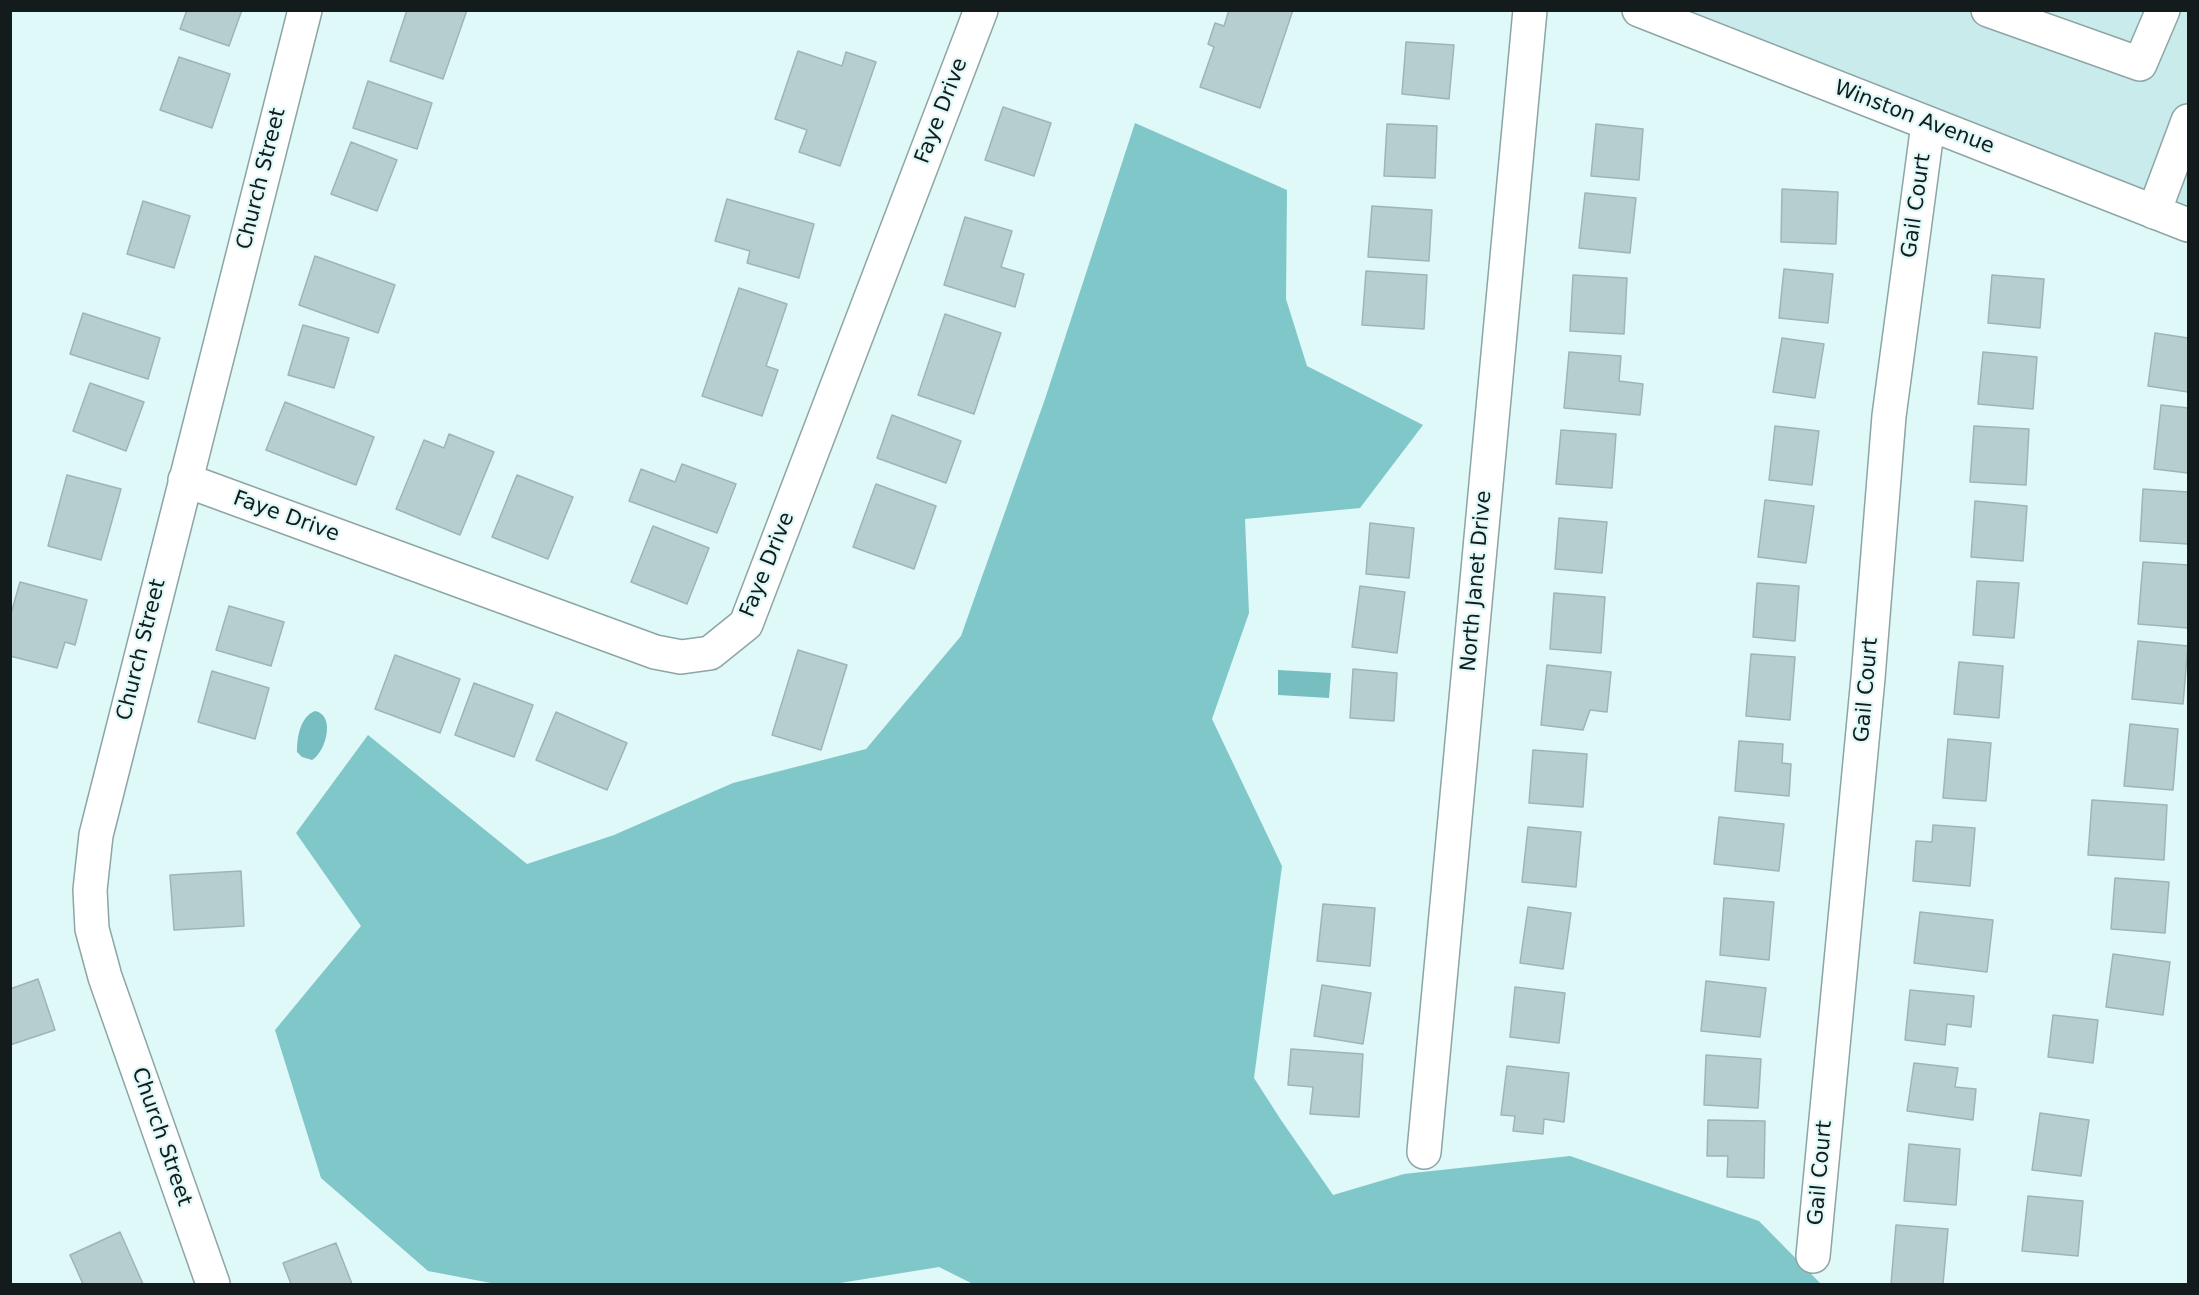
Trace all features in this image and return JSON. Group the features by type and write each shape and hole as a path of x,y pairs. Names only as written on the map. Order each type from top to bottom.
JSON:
{"street":[{"name":"Church Street","path":"213,1284 105,977 92,929 90,890 96,835 305,10"},
{"name":"Faye Drive","path":"185,480 655,652 681,657 710,653 746,624 981,10"},
{"name":"North Janet Drive","path":"1424,1152 1530,10"},
{"name":"Winston Avenue","path":"1639,10 2188,225"},
{"path":"1988,10 2058,22 2140,64 2163,10"},
{"path":"2154,212 2188,121"},
{"name":"Gail Court","path":"1813,1256 1867,690 1889,416 1928,124"}],"shaded area":[{"path":"1639,11 2188,11 2188,225"},
{"path":"1135,123 1287,190 1286,299 1307,366 1423,425 1360,508 1245,519 1249,613 1212,719 1282,866 1254,1078 1333,1195 1404,1174 1570,1156 1759,1221 1821,1284 973,1284 939,1267 834,1284 496,1284 428,1271 321,1178 275,1030 361,926 296,833 368,735 527,864 614,835 733,783 866,749 961,636 1045,399"},
{"path":"1278,670 1331,673 1329,698 1278,695"},
{"path":"315,711 325,719 327,734 321,750 312,760 302,757 297,752 297,746 303,723"}],"building":[{"path":"187,10 242,10 229,46 180,29"},
{"path":"407,10 467,10 443,79 390,61"},
{"path":"1229,10 1293,10 1260,108 1200,87 1214,47 1208,44 1215,23 1224,26"},
{"path":"1406,42 1454,45 1449,99 1402,94"},
{"path":"798,51 842,66 846,52 876,62 840,166 799,152 807,130 775,119"},
{"path":"179,57 230,74 212,128 160,110"},
{"path":"368,81 432,103 417,149 353,128"},
{"path":"1003,107 1051,123 1034,176 985,160"},
{"path":"1387,124 1437,126 1435,178 1384,176"},
{"path":"1596,124 1643,129 1639,180 1591,176"},
{"path":"351,142 397,160 377,211 331,194"},
{"path":"1782,189 1838,192 1836,244 1781,242"},
{"path":"1585,193 1636,198 1630,253 1579,248"},
{"path":"727,199 814,224 799,278 747,263 750,251 715,241"},
{"path":"143,201 190,216 174,268 127,254"},
{"path":"1372,206 1432,210 1429,261 1368,257"},
{"path":"965,217 1012,231 1001,267 1024,274 1015,307 944,285"},
{"path":"315,256 395,285 378,333 299,305"},
{"path":"1784,269 1833,274 1828,323 1779,318"},
{"path":"1366,271 1427,275 1424,329 1362,325"},
{"path":"1573,275 1627,278 1624,334 1570,331"},
{"path":"1992,275 2044,279 2040,328 1988,323"},
{"path":"739,288 787,304 766,366 778,370 762,416 702,396"},
{"path":"83,313 160,338 148,379 70,354"},
{"path":"945,314 1001,333 974,414 918,395"},
{"path":"303,325 349,338 334,388 288,375"},
{"path":"2155,333 2188,338 2188,392 2148,386"},
{"path":"1782,338 1824,344 1815,398 1773,392"},
{"path":"1569,352 1621,356 1619,381 1643,384 1640,415 1564,408"},
{"path":"1983,352 2037,357 2033,409 1978,404"},
{"path":"90,383 144,402 126,451 73,431"},
{"path":"285,402 374,437 356,485 266,450"},
{"path":"2161,405 2188,408 2188,473 2154,469"},
{"path":"892,415 961,441 946,483 877,458"},
{"path":"1775,426 1819,431 1812,485 1769,480"},
{"path":"1974,426 2029,429 2026,485 1970,482"},
{"path":"1561,430 1616,434 1612,488 1556,484"},
{"path":"449,434 494,452 460,535 396,509 424,440 444,448"},
{"path":"682,464 736,484 717,533 629,501 641,469 675,482"},
{"path":"67,475 121,489 101,560 48,546"},
{"path":"517,475 573,497 548,559 492,537"},
{"path":"876,484 936,506 914,569 853,547"},
{"path":"2143,489 2188,492 2188,544 2140,541"},
{"path":"1765,500 1814,506 1806,563 1758,557"},
{"path":"1975,501 2027,506 2023,561 1971,557"},
{"path":"1559,518 1607,522 1602,573 1555,569"},
{"path":"1370,523 1414,528 1409,578 1366,574"},
{"path":"653,526 709,548 687,604 631,582"},
{"path":"2143,562 2188,565 2188,628 2138,624"},
{"path":"1977,581 2019,583 2014,638 1973,635"},
{"path":"20,582 87,600 75,645 65,642 57,668 10,656 10,617"},
{"path":"1757,583 1799,586 1795,641 1753,637"},
{"path":"1360,586 1405,592 1397,653 1352,647"},
{"path":"1554,593 1605,597 1601,653 1550,649"},
{"path":"229,606 284,622 271,666 216,650"},
{"path":"2138,641 2188,646 2183,704 2132,699"},
{"path":"798,650 847,665 821,750 772,735"},
{"path":"1751,654 1795,657 1790,720 1746,716"},
{"path":"395,655 460,679 440,733 375,709"},
{"path":"1959,662 2003,666 1999,718 1954,714"},
{"path":"1547,665 1611,672 1607,712 1590,710 1583,730 1541,725"},
{"path":"1353,669 1397,673 1394,721 1350,718"},
{"path":"212,671 269,688 255,739 198,722"},
{"path":"474,683 533,705 514,757 455,735"},
{"path":"556,712 627,743 607,790 536,760"},
{"path":"2130,724 2178,729 2173,790 2124,786"},
{"path":"1948,739 1991,743 1986,801 1943,798"},
{"path":"1739,741 1783,744 1782,763 1791,764 1789,796 1735,791"},
{"path":"1533,750 1587,754 1583,807 1529,803"},
{"path":"2092,800 2167,805 2164,860 2088,855"},
{"path":"1719,817 1784,824 1779,871 1714,864"},
{"path":"1933,825 1975,828 1970,886 1913,881 1916,841 1932,842"},
{"path":"1528,827 1581,832 1576,887 1522,882"},
{"path":"241,871 244,926 174,930 170,875"},
{"path":"2115,878 2169,882 2165,933 2111,929"},
{"path":"1724,898 1774,902 1769,960 1720,955"},
{"path":"1323,904 1375,908 1370,966 1317,961"},
{"path":"1528,907 1571,913 1563,969 1520,963"},
{"path":"1920,912 1993,920 1987,972 1914,963"},
{"path":"2113,954 2170,962 2163,1015 2106,1007"},
{"path":"38,979 55,1030 10,1045 10,989"},
{"path":"1706,981 1766,988 1760,1037 1701,1031"},
{"path":"1322,985 1371,993 1363,1044 1314,1036"},
{"path":"1515,987 1565,993 1559,1043 1510,1037"},
{"path":"1910,990 1974,996 1971,1027 1947,1024 1945,1045 1905,1040"},
{"path":"2053,1015 2098,1020 2093,1063 2048,1057"},
{"path":"1291,1049 1363,1054 1359,1117 1310,1114 1313,1087 1288,1085"},
{"path":"1706,1055 1761,1059 1758,1108 1704,1105"},
{"path":"1914,1063 1958,1068 1955,1087 1976,1089 1973,1120 1907,1111"},
{"path":"1507,1066 1569,1073 1564,1122 1544,1119 1543,1134 1513,1131 1515,1116 1501,1115"},
{"path":"2040,1113 2089,1120 2081,1176 2032,1170"},
{"path":"1708,1120 1765,1121 1764,1178 1727,1177 1728,1156 1707,1156"},
{"path":"1909,1144 1960,1149 1956,1205 1904,1201"},
{"path":"2028,1196 2083,1201 2078,1256 2022,1251"},
{"path":"1896,1225 1948,1229 1943,1284 1891,1284"},
{"path":"120,1232 143,1284 83,1284 70,1255"},
{"path":"336,1243 352,1284 291,1284 283,1263"}]}
